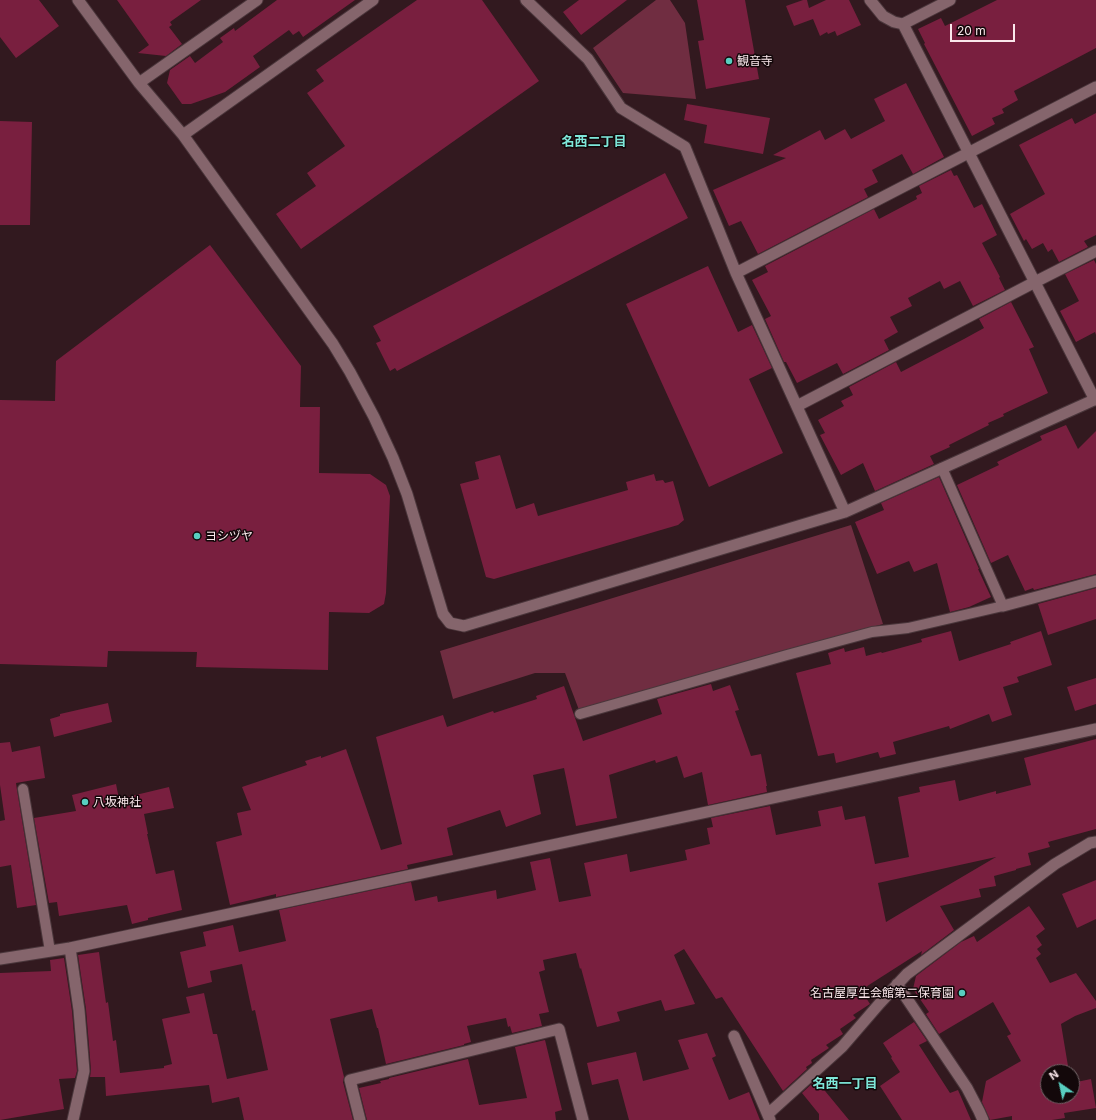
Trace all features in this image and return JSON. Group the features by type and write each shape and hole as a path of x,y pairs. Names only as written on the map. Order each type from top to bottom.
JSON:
{"street":[{"path":"139,83 257,0"},
{"path":"183,135 373,0"},
{"path":"870,0 882,16 894,22 903,24 950,0"},
{"path":"80,1 139,83 183,135 333,344 374,417 393,458 407,494 443,614 450,624 464,626 845,512 1095,399 903,24"},
{"path":"529,1 588,59 621,108 685,147 736,273 845,512"},
{"path":"736,273 1096,87"},
{"path":"797,406 1096,251"},
{"path":"1003,606 1096,581"},
{"path":"0,959 70,948 1096,730"},
{"path":"734,1036 769,1117 842,1047 907,974 1055,864 1090,842 1096,842"},
{"path":"70,948 80,1010 84,1071 73,1120"},
{"path":"897,984 967,1088 983,1120"},
{"path":"360,1120 350,1080 559,1029 583,1120"}],"lane":[{"path":"580,714 872,632 908,628 1003,606 942,468"},
{"path":"23,789 50,951"}],"shaded area":[{"path":"656,0 670,0 685,23 696,99 623,93 593,48"},
{"path":"851,525 883,624 579,710 565,673 535,673 453,699 440,651"}],"building":[{"path":"0,0 39,0 59,26 16,58 0,37"},
{"path":"117,0 201,0 170,22 172,25 169,27 182,44 166,56 138,53 149,45"},
{"path":"277,0 355,0 303,37 299,31 293,35 289,30 253,56 260,67 225,92 191,104 182,104 167,83 170,70 190,56 195,63 223,42 220,38 234,28 235,31"},
{"path":"417,0 482,0 539,81 301,249 276,214 316,186 307,173 345,146 307,93 324,81 316,70"},
{"path":"579,0 627,0 581,35 563,12"},
{"path":"697,0 745,0 759,79 706,89 698,41 704,40"},
{"path":"807,0 809,8 826,0 849,0 861,25 837,36 835,31 828,34 827,32 820,36 813,19 794,26 786,6"},
{"path":"997,0 1096,0 1096,48 1014,91 1018,100 1002,109 1004,113 992,118 995,124 972,136 924,44 925,43 918,29 941,18 945,26"},
{"path":"906,83 944,157 913,174 902,154 872,170 878,182 864,189 868,197 758,254 741,221 729,226 713,190 786,158 773,155 820,130 825,140 845,129 851,139 885,121 874,99"},
{"path":"687,104 770,118 763,154 704,143 707,125 684,120"},
{"path":"1096,113 1096,235 1084,241 1088,247 1059,262 1052,249 1048,252 1043,243 1032,249 1026,239 1024,241 1010,214 1045,194 1019,145 1072,118 1075,124"},
{"path":"0,121 32,122 30,225 0,225"},
{"path":"951,170 954,176 957,175 974,208 982,204 997,235 982,243 1000,277 999,278 1005,290 973,306 960,281 944,289 940,281 908,298 912,306 890,317 898,332 884,340 889,350 843,374 837,363 797,383 786,362 784,362 765,319 771,316 752,280 768,272 765,266 874,209 879,219 917,199 916,196 922,193 919,186"},
{"path":"665,173 688,218 397,371 395,368 390,371 376,343 381,341 373,326"},
{"path":"210,245 301,366 300,407 320,407 319,473 370,474 386,485 390,496 386,593 384,604 369,613 329,612 328,670 196,667 197,652 108,651 107,667 0,664 0,400 55,401 56,361"},
{"path":"1094,260 1096,264 1096,335 1095,332 1076,342 1060,311 1079,301 1065,274"},
{"path":"708,266 738,332 752,325 772,368 749,379 783,453 709,487 626,304"},
{"path":"1011,302 1034,347 1029,349 1048,393 1003,414 1004,416 988,423 989,425 949,445 950,447 930,456 934,464 875,491 863,463 841,475 820,435 825,433 818,420 844,406 841,401 853,395 849,387 896,362 901,372 964,339 984,328 979,319"},
{"path":"1066,425 1078,449 1096,431 1096,574 1025,591 1008,555 991,563 957,485 999,465 997,462 1042,440 1040,436"},
{"path":"500,455 516,509 534,503 538,516 628,490 626,482 654,474 656,481 663,480 665,483 673,481 684,520 678,525 494,579 486,577 460,484 479,479 475,462"},
{"path":"939,477 991,597 969,607 950,612 937,563 914,572 909,561 877,574 855,522 884,510 881,503"},
{"path":"1096,588 1096,619 1048,635 1038,604"},
{"path":"951,631 959,661 1011,644 1010,642 1041,631 1052,665 1017,677 1019,682 1003,687 1012,715 992,722 989,714 950,729 949,726 893,742 896,754 880,758 878,752 836,763 834,753 818,756 796,673 831,664 828,653 844,648 845,652 864,647 866,656 922,642 921,639"},
{"path":"1096,678 1096,704 1075,711 1067,687"},
{"path":"711,684 713,691 730,685 739,710 735,711 751,756 761,754 767,792 708,805 702,772 684,778 677,756 656,763 655,760 609,775 617,818 576,826 564,768 533,775 541,814 506,827 500,810 447,828 453,855 407,865 408,869 276,897 276,894 230,905 216,842 242,835 237,813 251,810 242,787 307,765 305,761 321,756 321,758 346,749 381,850 402,844 376,737 443,715 447,727 493,711 494,713 537,699 536,696 564,686 583,741 662,714 657,699"},
{"path":"108,703 112,722 54,737 50,719 60,716 60,714"},
{"path":"1096,739 1096,829 1048,842 1050,847 1028,853 1031,865 994,876 996,886 979,889 981,897 940,906 954,930 921,955 922,951 861,990 870,1004 853,1015 856,1018 840,1029 843,1034 826,1045 829,1048 811,1060 812,1063 806,1067 807,1069 783,1091 722,997 716,999 684,949 674,955 695,1004 665,1011 661,1000 617,1012 620,1021 597,1027 576,953 543,960 545,970 539,972 549,1012 539,1014 542,1026 512,1033 510,1026 508,1027 506,1018 467,1026 471,1042 386,1064 372,1009 330,1019 344,1077 343,1082 353,1120 244,1120 239,1097 212,1103 209,1085 106,1096 105,1077 90,1077 91,1070 86,1009 78,955 99,952 106,1003 108,1002 113,1041 116,1040 120,1073 164,1068 164,1066 172,1064 162,1019 190,1013 186,997 204,993 213,1034 217,1034 227,1079 268,1070 255,1010 252,1011 242,964 210,971 212,982 188,988 180,952 206,946 203,932 233,925 239,952 286,941 279,910 411,882 415,901 437,896 438,902 496,890 497,899 536,890 530,862 550,858 559,902 591,896 584,863 627,854 630,872 687,860 685,850 710,844 707,828 713,827 711,818 770,806 776,835 821,826 818,811 842,806 845,820 865,816 875,864 909,857 898,797 920,792 919,787 955,780 959,801 996,791 996,794 1031,785 1024,758","holes":["996,857 886,922 878,883"]},
{"path":"10,742 12,752 40,746 45,778 16,783 36,905 17,908 11,865 0,867 0,821 5,820 0,785 0,743"},
{"path":"116,784 119,799 169,787 174,808 144,814 156,874 174,870 182,910 148,918 148,920 132,924 127,905 59,916 57,902 49,903 34,818 76,811 72,795"},
{"path":"1096,880 1096,919 1077,928 1062,894"},
{"path":"1029,906 1045,929 1036,936 1042,945 1037,949 1041,954 1036,958 1050,983 1076,973 1096,1001 1096,1008 1075,1016 1061,1024 1068,1064 1040,1064 1040,1104 1080,1104 1080,1081 1091,1079 1096,1108 1064,1113 1065,1118 1052,1120 1012,1120 1012,1116 990,1120 982,1102 986,1081 1021,1061 1007,1036 1011,1034 993,1002 939,1034 926,1014 929,1012 913,989 916,976 961,942 974,936 977,942"},
{"path":"64,958 72,1011 77,1071 75,1078 59,1079 64,1109 0,1120 0,973 51,971 50,960"},
{"path":"914,1022 927,1041 919,1045 950,1093 958,1090 971,1120 902,1120 880,1086 900,1072 883,1043"},
{"path":"707,1033 716,1056 712,1058 729,1100 749,1092 760,1120 629,1120 618,1079 592,1085 587,1063 636,1052 643,1081 689,1069 678,1040"},
{"path":"545,1040 562,1110 555,1112 556,1120 367,1120 359,1088 381,1083 380,1081 389,1078 468,1059 479,1105 527,1098 515,1047"},
{"path":"816,1080 849,1120 819,1120 819,1114 802,1093"}],"place":[{"name":"観音寺","path":"729,61"},
{"name":"ヨシヅヤ","path":"197,536"},
{"name":"八坂神社","path":"85,802"},
{"name":"名古屋厚生会館第二保育園","path":"962,993"}],"district":[{"name":"名西二丁目","path":"594,142"},
{"name":"名西一丁目","path":"845,1084"}]}
